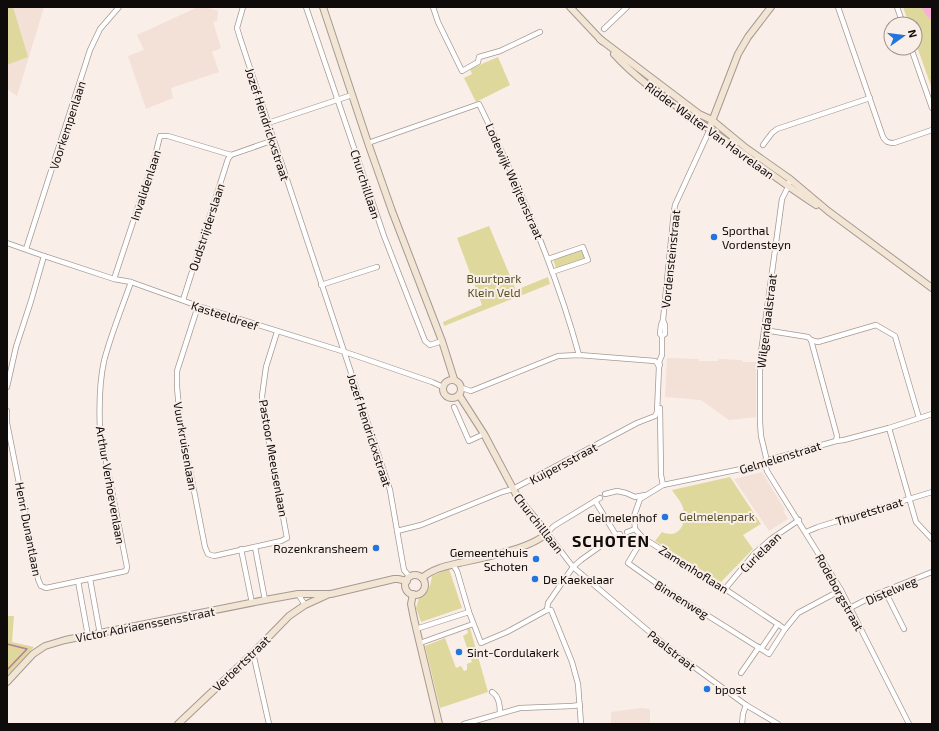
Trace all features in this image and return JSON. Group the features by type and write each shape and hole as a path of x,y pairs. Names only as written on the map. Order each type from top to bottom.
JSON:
{"street":[{"name":"Voorkempenlaan","path":"26,249 90,50 100,28 119,7"},
{"name":"Jozef Hendrickxstraat","path":"243,7 237,28 390,490 404,570 408,579"},
{"name":"Churchilllaan","path":"306,7 384,236 425,341 430,345 442,341"},
{"name":"Churchilllaan","path":"323,7 368,143 392,211 442,341 454,379"},
{"path":"433,7 438,22 462,71 478,62 479,57 500,51 540,32"},
{"name":"Ridder Walter Van Havrelaan","path":"570,7 617,57 654,90 710,129 788,187 828,211"},
{"path":"604,29 627,7"},
{"name":"Vordensteinstraat","path":"663,485 661,475 661,370 659,362 662,355 662,336 665,334 665,325 663,320 675,205 710,129 712,120 738,54 748,37 771,7"},
{"path":"838,7 883,137 889,143 894,143 932,130"},
{"name":"Ridder Walter Van Havrelaan","path":"600,39 699,114 712,120 741,144 790,179 828,211 930,286"},
{"path":"915,56 932,108"},
{"path":"268,123 352,95"},
{"path":"763,145 777,129 870,98"},
{"name":"Lodewijk Weijtenstraat","path":"368,143 479,104 529,210 548,259 579,356"},
{"name":"Invalidenlaan","path":"114,279 155,156 160,136 168,136 231,155"},
{"path":"231,155 274,140"},
{"name":"Oudstrijderslaan","path":"183,300 228,159 231,155"},
{"name":"Wilgendaalstraat","path":"765,464 766,457 761,436 760,360 782,199 790,179"},
{"name":"Kasteeldreef","path":"7,243 114,279 131,282 277,332 345,352 443,387"},
{"path":"548,259 583,247 588,260 552,272"},
{"path":"7,387 16,347 44,256"},
{"path":"321,285 377,267"},
{"name":"Arthur Verhoevenlaan","path":"126,571 115,504 100,431 99,410 101,378 104,361 131,282"},
{"name":"Vuurkruisenlaan","path":"198,306 177,371 177,388 180,419 205,547 208,554 214,556 281,541 287,538"},
{"path":"764,330 808,337 811,340 818,342 876,326 895,336 919,418"},
{"name":"Pastoor Meeusenlaan","path":"277,332 266,367 262,396 287,538"},
{"path":"811,340 837,436 836,441"},
{"path":"462,388 471,391 474,390 558,356 579,356"},
{"name":"Kuipersstraat","path":"398,531 421,525 502,492 513,489 655,416 657,412 659,367 655,361 579,356"},
{"path":"454,379 460,382 462,388 459,395 453,398 446,396 443,387 446,382 454,379"},
{"name":"Churchilllaan","path":"459,395 484,434 518,498 573,567"},
{"path":"454,407 469,441 484,434"},
{"name":"Henri Dunantlaan","path":"7,411 7,423 38,579 41,586 46,588 126,571"},
{"name":"Gelmelenstraat","path":"645,495 663,485 765,464 771,459 889,428 932,414"},
{"path":"889,428 916,522 932,539"},
{"name":"Rodeborgstraat","path":"765,464 767,471 799,520 841,590 908,724"},
{"path":"605,494 617,491 626,492 635,497 645,495"},
{"name":"Thuretstraat","path":"806,532 932,492"},
{"path":"627,532 635,529 634,516 636,508 640,499 645,495"},
{"path":"408,579 406,587 410,593 419,594 424,590 425,584 422,578 433,571 488,557 541,539 554,526 600,498"},
{"path":"547,610 548,603 573,567 618,535 595,501"},
{"name":"Curielaan","path":"725,588 755,553 771,538 799,520"},
{"name":"Zamenhoflaan","path":"635,529 643,538 725,588 785,628"},
{"name":"Binnenweg","path":"643,538 628,563 659,586 760,648"},
{"path":"255,546 265,600"},
{"path":"241,549 252,603"},
{"path":"453,565 457,571 469,612 481,643 507,632 547,610"},
{"name":"Paalstraat","path":"573,567 679,656 746,705 778,724"},
{"name":"Distelweg","path":"850,608 885,591 932,572"},
{"name":"Verbertstraat","path":"178,724 253,653 289,616 305,605 331,594 394,579 408,579 416,575 422,578"},
{"path":"90,579 100,634"},
{"path":"78,581 88,636"},
{"path":"760,648 769,654 785,628 798,613 841,590"},
{"path":"885,591 904,629"},
{"path":"298,594 305,605"},
{"name":"Verbertstraat","path":"298,594 331,594"},
{"name":"Victor Adriaenssensstraat","path":"7,682 33,654 45,646 298,594"},
{"path":"413,594 411,604 439,724"},
{"path":"547,610 551,610 572,662 578,684 581,724"},
{"path":"416,628 469,612"},
{"path":"420,643 473,624"},
{"path":"741,673 778,624"},
{"path":"253,653 269,724"},
{"path":"492,692 495,694 500,713"},
{"path":"464,724 520,708 580,705"},
{"path":"742,724 746,705"}],"shaded area":[{"path":"7,7 44,7 17,96 7,89"},
{"path":"198,7 205,7 218,11 217,21 213,22 221,48 212,52 219,72 171,88 173,98 146,109 128,56 144,50 137,35"},
{"path":"667,358 699,359 699,361 718,361 719,359 756,362 756,417 729,420 701,400 665,397"},
{"path":"762,472 785,510 783,511 788,519 769,531 734,479"},
{"path":"641,708 650,709 650,724 611,724 611,712"}],"green space":[{"path":"7,7 13,7 28,57 7,65"},
{"path":"903,7 932,7 932,89 920,56 923,56 923,16 906,16"},
{"path":"498,57 510,85 476,102 464,78 472,74 470,69"},
{"name":"Buurtpark Klein Veld","path":"489,226 516,290 548,277 550,284 444,326 443,322 482,305 457,238"},
{"path":"582,249 585,259 556,268 553,259"},
{"name":"Gelmelenpark","path":"730,477 761,524 743,535 753,549 721,582 655,541 662,532 670,534 676,533 684,522 683,507 672,490"},
{"path":"449,569 462,608 421,622 416,608 419,598 425,594 428,589 432,576"},
{"path":"7,616 14,616 12,642 34,647 7,676"},
{"path":"470,628 488,692 440,708 425,646 445,638 456,668 461,666 464,671 467,670 467,664 472,662 463,636 468,633 467,629"}],"waterway":[{"path":"927,7 932,14"},
{"path":"7,644 27,649 7,670"}],"place":[{"name":"Sporthal Vordensteyn","path":"714,237"},
{"name":"Gelmelenhof","path":"665,517"},
{"name":"Rozenkransheem","path":"376,548"},
{"name":"Gemeentehuis Schoten","path":"536,559"},
{"name":"De Kaekelaar","path":"535,579"},
{"name":"Sint-Cordulakerk","path":"459,652"},
{"name":"bpost","path":"707,689"}],"district":[{"name":"SCHOTEN","path":"611,540"}]}
